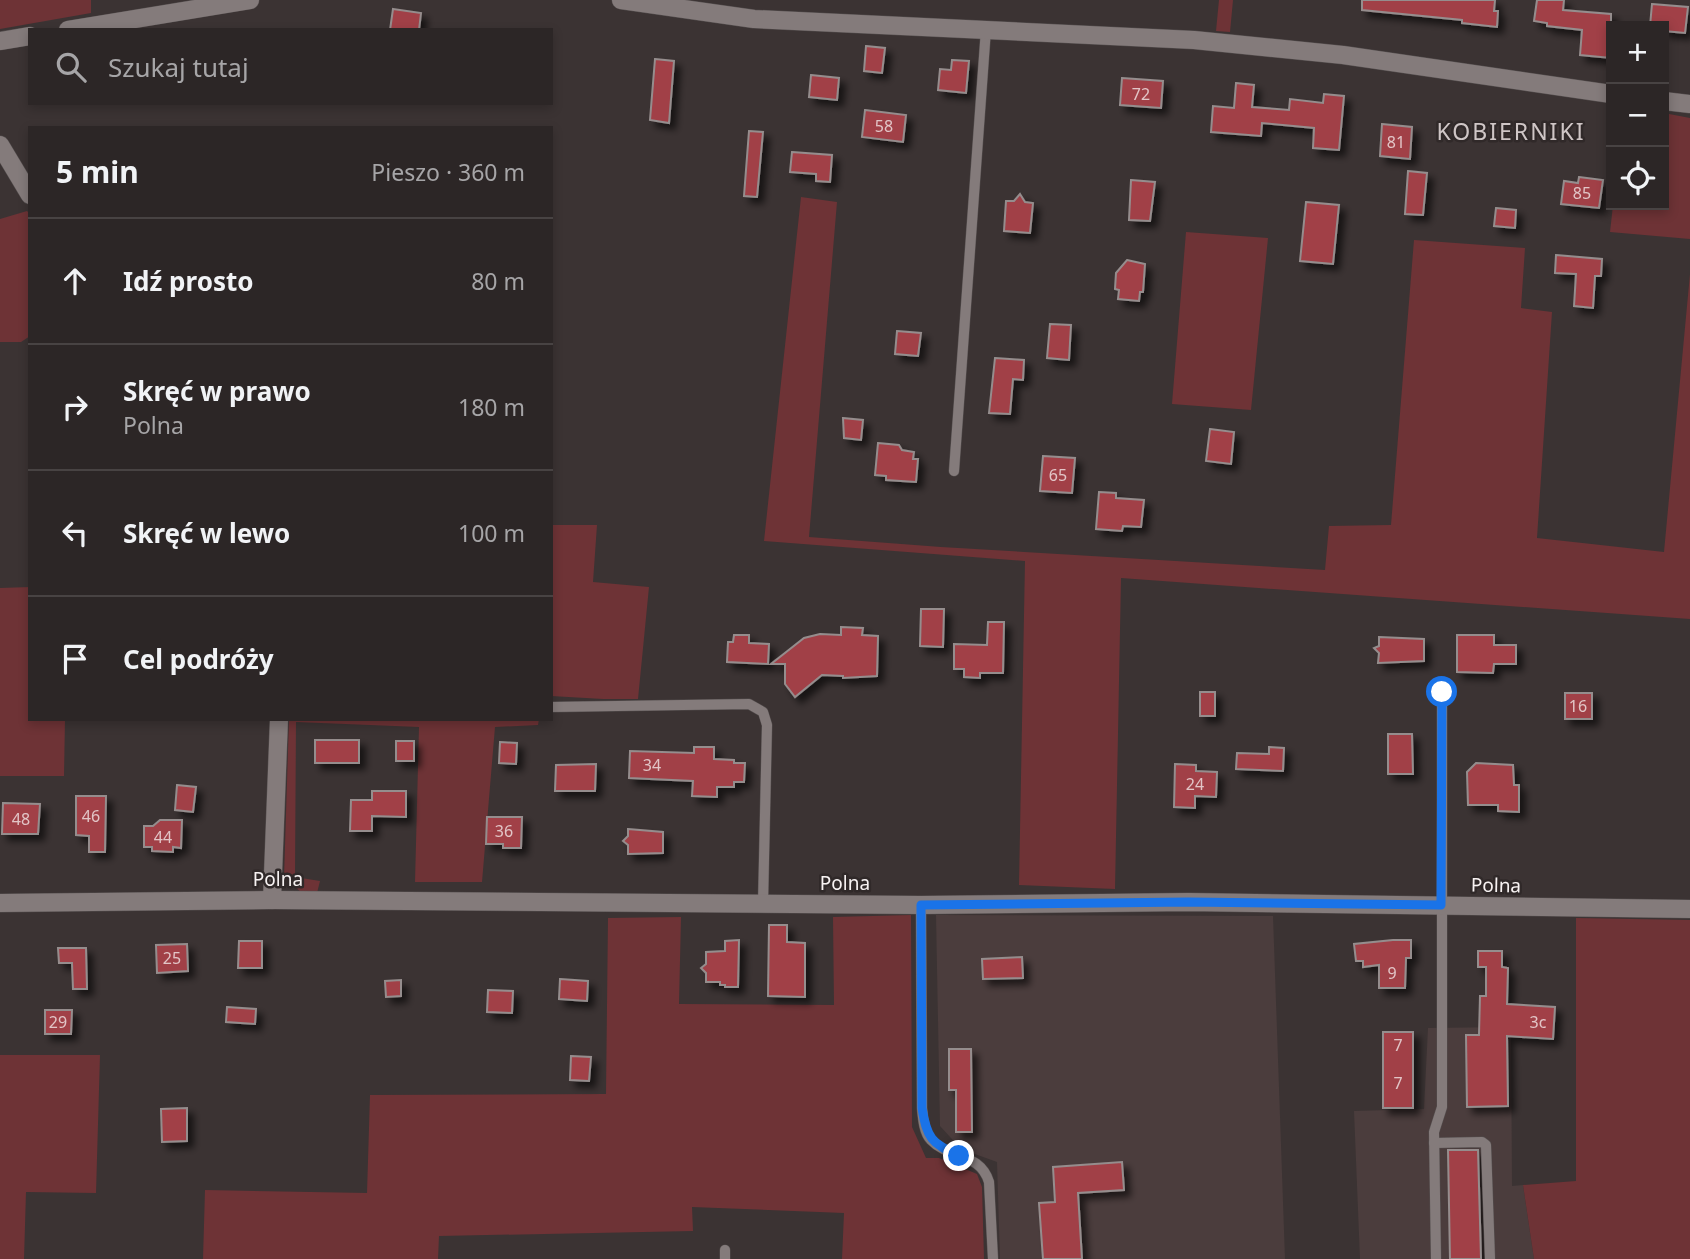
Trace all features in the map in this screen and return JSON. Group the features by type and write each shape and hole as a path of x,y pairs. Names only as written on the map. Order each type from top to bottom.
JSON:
{"street":[{"path":"79,28 219,2 250,0"},
{"path":"621,0 668,3 754,19 1194,40 1316,52 1606,93"},
{"path":"0,41 28,36"},
{"path":"1669,102 1690,104"},
{"path":"0,145 28,192"},
{"path":"272,900 279,721"},
{"name":"Polna","path":"0,903 272,900 921,905 1188,902 1690,909"}],"lane":[{"path":"954,471 986,29"},
{"path":"1436,1259 1434,1143 1436,1122 1442,1107 1442,692"},
{"path":"553,707 749,705 763,712 767,725 763,904"},
{"path":"921,905 922,1108 925,1126 930,1140 976,1163 986,1171 989,1182 993,1259"},
{"path":"1434,1143 1482,1142 1486,1145 1490,1259"}],"shaded area":[{"path":"0,0 91,0 91,13 0,29"},
{"path":"1219,0 1233,0 1230,32 1216,31"},
{"path":"1669,114 1690,118 1690,239 1610,232 1612,210 1669,210"},
{"path":"801,197 837,202 809,537 1325,570 1329,526 1391,525 1414,240 1525,248 1521,308 1552,312 1537,538 1664,552 1690,274 1690,619 1121,578 1115,889 1019,885 1025,561 764,541"},
{"path":"28,212 28,337 21,342 0,342 0,219"},
{"path":"1186,232 1268,238 1251,410 1172,404"},
{"path":"553,525 597,525 593,582 649,587 638,699 553,696"},
{"path":"28,587 28,721 65,721 64,776 0,776 0,588"},
{"path":"289,721 539,721 538,725 495,727 482,882 415,882 419,727 296,722 295,877 320,881 317,893 301,892 284,878"},
{"path":"911,915 912,1127 926,1158 939,1158 977,1174 982,1187 984,1259 842,1259 844,1213 692,1207 693,1231 439,1236 438,1259 203,1259 205,1190 367,1193 370,1095 606,1094 608,918 681,917 679,1004 834,1005 833,917"},
{"path":"936,915 1273,916 1285,1259 1000,1259 997,1162 961,1149 940,1126"},
{"path":"1576,918 1690,920 1690,1259 1534,1259 1523,1185 1576,1181"},
{"path":"1511,1027 1512,1186 1523,1185 1534,1259 1360,1259 1354,1111 1424,1109 1428,1028"},
{"path":"0,1055 100,1055 96,1193 26,1192 24,1259 0,1259"}],"building":[{"path":"1362,0 1495,0 1494,11 1498,11 1497,27 1462,23 1462,20 1362,10"},
{"path":"1537,0 1564,0 1563,10 1611,14 1611,21 1606,21 1606,58 1580,55 1582,30 1547,26 1547,23 1534,21"},
{"path":"1652,4 1688,7 1685,33 1669,31 1669,21 1650,21"},
{"path":"393,9 421,13 419,28 390,28"},
{"path":"866,46 885,48 882,73 864,71"},
{"path":"655,59 674,61 669,123 650,120"},
{"path":"952,60 969,61 966,93 938,90 940,69 951,70"},
{"path":"811,75 839,78 837,100 809,97"},
{"path":"1122,78 1163,81 1161,108 1120,105"},
{"path":"1236,83 1254,85 1252,107 1289,110 1290,99 1323,103 1324,94 1344,96 1339,150 1313,148 1314,128 1262,123 1261,136 1211,132 1213,106 1234,108"},
{"path":"865,110 906,115 903,142 862,137"},
{"path":"1382,124 1412,127 1410,159 1380,156"},
{"path":"749,131 763,132 757,197 744,196"},
{"path":"792,152 832,155 830,182 816,181 816,174 790,172"},
{"path":"1408,171 1427,173 1423,215 1405,214"},
{"path":"1579,177 1603,180 1599,208 1561,204 1564,181 1578,183"},
{"path":"1131,180 1155,182 1150,221 1129,220"},
{"path":"1020,194 1025,202 1033,203 1030,233 1004,231 1006,201 1014,201"},
{"path":"1306,202 1339,205 1333,264 1300,261"},
{"path":"1496,208 1516,210 1515,228 1494,226"},
{"path":"1556,255 1602,259 1601,276 1595,276 1593,308 1574,306 1576,274 1555,273"},
{"path":"1127,260 1145,264 1143,292 1140,292 1139,301 1118,299 1119,290 1115,289 1116,273"},
{"path":"1050,324 1071,325 1069,360 1047,358"},
{"path":"897,331 921,333 918,356 895,354"},
{"path":"995,358 1024,360 1023,380 1013,379 1010,414 989,413"},
{"path":"843,418 863,420 861,440 844,438"},
{"path":"1210,429 1234,432 1231,464 1206,461"},
{"path":"878,443 899,445 902,450 914,452 913,459 918,459 916,482 886,480 886,476 875,475"},
{"path":"1043,456 1075,458 1072,493 1040,491"},
{"path":"1099,492 1116,493 1116,498 1144,500 1141,527 1123,526 1122,531 1096,529"},
{"path":"921,609 944,609 943,647 920,646"},
{"path":"988,622 1004,622 1003,673 980,673 980,678 964,677 964,669 954,669 954,644 987,645"},
{"path":"841,627 863,628 862,635 878,636 877,676 843,678 822,675 795,697 785,684 785,664 771,664 804,638 820,634 841,635"},
{"path":"734,635 749,635 749,643 769,644 768,664 727,662 728,642 733,642"},
{"path":"1457,635 1494,635 1494,645 1516,645 1516,664 1494,664 1493,673 1457,672"},
{"path":"1379,637 1424,639 1424,661 1378,663 1379,653 1374,648 1379,646"},
{"path":"1200,692 1215,692 1215,716 1200,716"},
{"path":"1565,693 1592,693 1592,719 1565,719"},
{"path":"1388,734 1412,734 1413,774 1388,774"},
{"path":"315,740 359,740 359,763 315,763"},
{"path":"396,741 414,741 414,761 396,761"},
{"path":"500,742 517,743 516,764 499,763"},
{"path":"694,747 714,747 714,759 745,763 744,782 734,782 734,787 717,787 717,797 692,796 693,781 629,778 630,751 694,753"},
{"path":"1269,747 1284,748 1283,771 1236,769 1237,753 1269,754"},
{"path":"1476,763 1513,765 1514,785 1519,785 1519,812 1498,811 1498,805 1468,805 1467,772"},
{"path":"596,764 595,791 555,791 556,765"},
{"path":"1175,764 1196,765 1196,771 1217,772 1216,797 1195,796 1195,808 1174,807"},
{"path":"177,785 196,787 193,812 175,810"},
{"path":"372,791 406,791 406,817 372,816 372,831 350,831 351,800 372,800"},
{"path":"76,796 106,796 105,852 89,852 89,836 76,835"},
{"path":"3,803 40,804 38,834 2,834"},
{"path":"487,817 522,817 521,848 486,844"},
{"path":"160,820 182,820 181,848 173,847 173,852 152,851 152,847 144,847 144,826 153,826"},
{"path":"628,829 663,832 663,853 628,854 628,845 623,841 628,836"},
{"path":"769,925 787,925 787,942 805,943 805,997 768,996"},
{"path":"739,940 738,987 725,987 720,985 720,982 706,982 706,973 701,968 706,964 706,952 725,951 725,941"},
{"path":"1411,940 1411,958 1406,958 1405,988 1379,988 1379,965 1363,967 1363,961 1356,961 1354,944"},
{"path":"239,941 262,941 262,968 238,968"},
{"path":"187,944 188,971 157,973 156,945"},
{"path":"58,948 86,948 87,989 73,989 72,963 59,963"},
{"path":"1478,951 1502,951 1502,967 1508,968 1507,1004 1555,1007 1553,1039 1507,1036 1508,1106 1467,1107 1466,1035 1479,1035 1480,996 1486,996 1486,967 1478,967"},
{"path":"1022,957 1023,978 983,979 982,959"},
{"path":"560,979 588,981 587,1001 559,999"},
{"path":"401,980 401,996 386,997 385,981"},
{"path":"488,990 513,991 512,1013 487,1012"},
{"path":"227,1007 256,1009 255,1024 226,1022"},
{"path":"45,1010 72,1010 71,1034 45,1034"},
{"path":"1383,1032 1413,1032 1413,1108 1383,1108"},
{"path":"949,1049 971,1049 972,1132 956,1132 956,1090 949,1090"},
{"path":"571,1056 591,1057 589,1081 570,1080"},
{"path":"187,1108 187,1141 162,1142 161,1109"},
{"path":"1448,1150 1478,1150 1481,1259 1450,1259"},
{"path":"1122,1162 1124,1190 1078,1193 1082,1259 1043,1259 1039,1203 1055,1202 1053,1167"}],"district":[{"name":"KOBIERNIKI","path":"1511,132"}],"route":[{"path":"959,1156 930,1140 922,1108 921,905 1188,902 1441,905 1442,692"}]}
